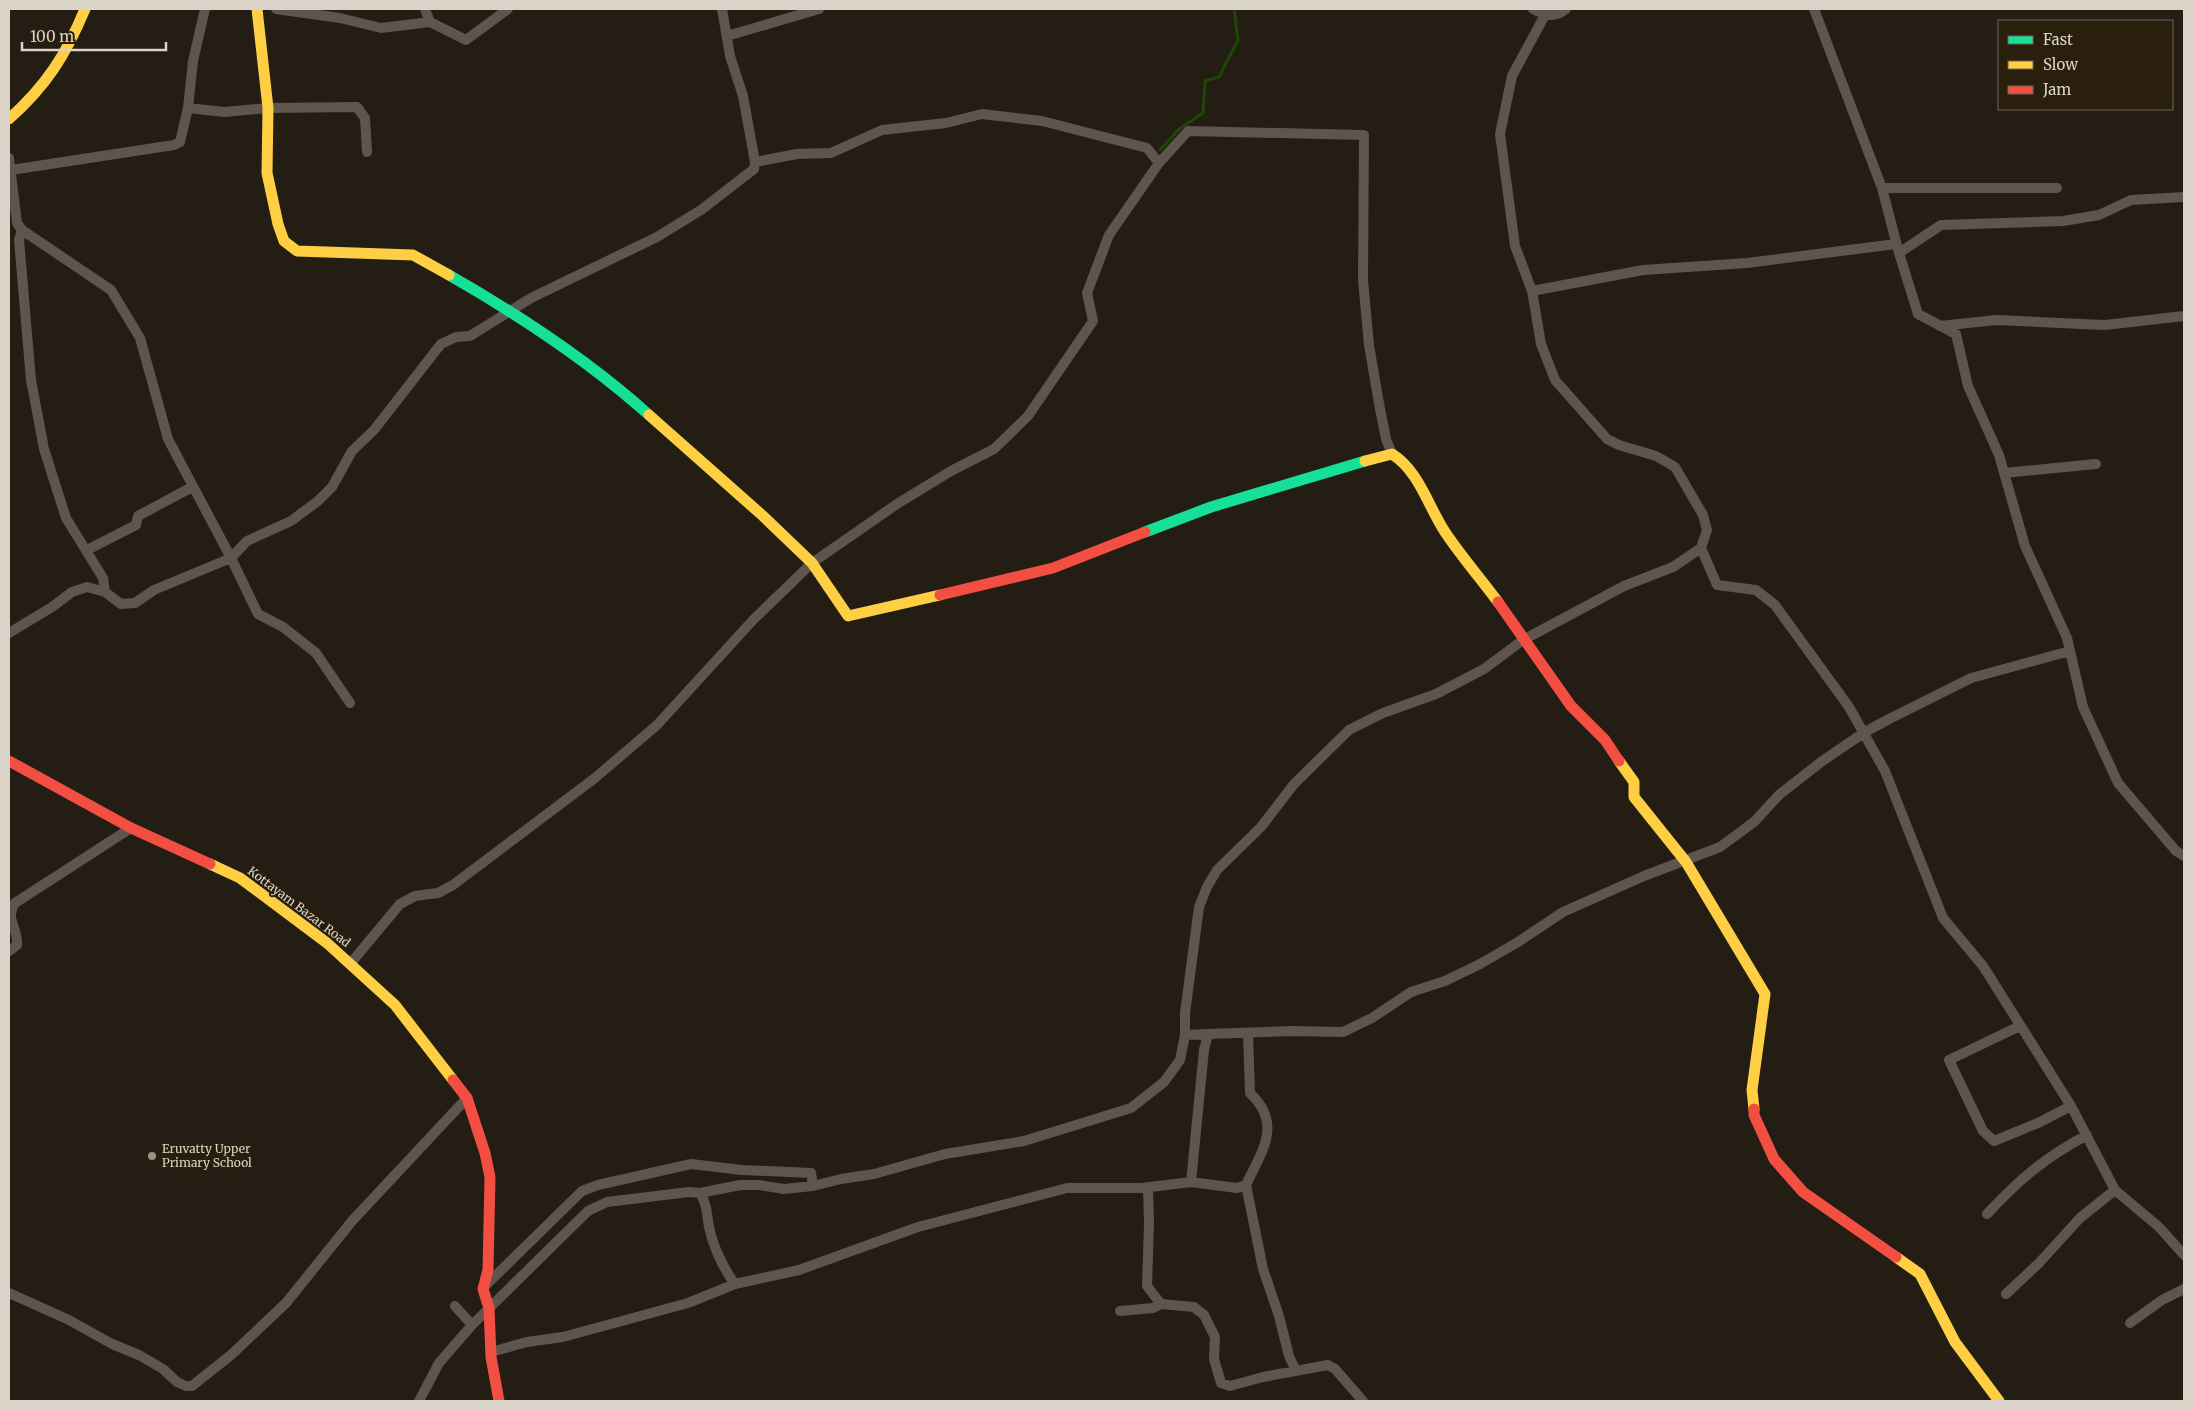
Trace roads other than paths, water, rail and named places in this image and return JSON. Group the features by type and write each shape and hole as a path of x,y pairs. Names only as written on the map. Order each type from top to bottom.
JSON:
{"street":[{"path":"9,119 29,101 61,63 72,42 85,9"},
{"path":"11,170 174,145 180,142 188,108 193,61 205,9"},
{"path":"257,9 268,108 267,174 278,224 284,241 297,251 329,254 413,255 486,296 612,382 764,516 812,563 848,616 1053,568 1211,507 1392,454"},
{"path":"276,9 340,18 381,28 430,22 466,40 508,9"},
{"path":"425,9 430,22"},
{"path":"9,633 72,592 87,587 105,592 121,604 135,603 154,590 231,558 247,541 290,521 332,488 352,451 374,430 441,344 456,337 470,336 531,298 657,236 701,210 754,169 755,162 743,96 730,56 722,9"},
{"path":"727,36 819,9"},
{"path":"1534,9 1545,15 1558,15 1566,9"},
{"path":"1814,9 1882,188 1897,248 1918,314 1956,334 1968,386 1999,456 2025,546 2067,638 2083,707 2118,783 2176,851 2184,856"},
{"path":"419,1401 439,1363 489,1307 588,1211 607,1202 644,1196 690,1192 700,1193 740,1185 759,1185 784,1189 813,1186 840,1179 874,1174 945,1154 1024,1141 1131,1108 1164,1082 1180,1060 1185,1035 1185,1013 1199,907 1207,887 1218,870 1261,827 1294,784 1349,730 1383,713 1436,694 1484,669 1523,640 1624,586 1673,567 1701,548 1707,530 1703,515 1675,466 1656,456 1619,445 1607,439 1556,380 1541,344 1532,291 1515,246 1500,134 1512,76 1545,15"},
{"path":"188,108 224,112 268,108 358,107 364,118 367,152"},
{"path":"755,162 797,154 831,153 882,130 946,124 982,114 1042,121 1147,148 1159,163"},
{"path":"350,964 400,904 415,896 438,893 453,885 595,778 657,725 753,620 812,563 897,504 951,471 994,449 1028,416 1093,321 1087,293 1109,235 1159,163 1188,131 1364,134 1365,214 1363,280 1369,345 1386,440 1392,454 1412,472 1445,532 1510,618 1523,640 1570,706 1605,740 1634,782 1634,797 1686,862 1765,994 1752,1090 1754,1115 1774,1159 1803,1192 1920,1274 1955,1342 1999,1401"},
{"path":"9,158 12,216 22,230 111,290 140,338 168,439 231,558 258,614 283,627 316,653 350,704"},
{"path":"1882,188 2057,188"},
{"path":"1532,291 1643,270 1897,248 1942,226 2063,221 2099,215 2131,200 2184,197"},
{"path":"22,230 19,240 31,380 44,449 66,518 103,578 105,592"},
{"path":"1940,326 1996,320 2105,325 2184,316"},
{"path":"2004,473 2096,464"},
{"path":"87,550 136,525 138,516 192,487"},
{"path":"1701,548 1717,585 1756,590 1775,605 1849,707 1865,732 1885,771 1943,918 1983,966 2071,1106 2088,1135 2115,1190 2159,1227 2184,1255"},
{"path":"1185,1035 1292,1031 1343,1032 1372,1018 1411,992 1445,981 1480,964 1518,942 1563,912 1644,876 1686,862 1720,847 1754,822 1780,794 1821,762 1865,732 1971,678 2070,651"},
{"name":"Kottayam Bazar Road","path":"9,761 131,828 240,878 327,943 395,1005 467,1098 486,1153 490,1177 488,1270 482,1289"},
{"path":"9,951 17,945 18,938 10,915 10,909 14,903 131,828"},
{"path":"2020,1026 1949,1060 1983,1131 1994,1142 2071,1106"},
{"path":"1248,1033 1250,1093 1261,1103 1266,1116 1268,1134 1246,1185 1263,1269 1279,1316 1289,1356 1296,1371"},
{"path":"1191,1182 1204,1050 1208,1034"},
{"path":"9,1292 69,1320 112,1344 139,1355 163,1369 177,1382 186,1386 192,1386 231,1354 286,1303 352,1222 467,1098"},
{"path":"1987,1214 2026,1174 2066,1146 2088,1135"},
{"path":"499,1401 491,1352 489,1307 482,1289 582,1191 598,1185 691,1164 742,1170 811,1173 813,1186"},
{"path":"491,1352 527,1342 563,1337 688,1302 735,1284 799,1270 918,1227 1067,1188 1148,1187 1191,1182 1237,1188 1246,1185"},
{"path":"1148,1187 1147,1286 1162,1304"},
{"path":"2006,1294 2080,1218 2115,1190"},
{"path":"700,1193 706,1206 709,1228 727,1274 735,1284"},
{"path":"2130,1323 2162,1300 2184,1288"},
{"path":"1120,1311 1153,1308 1162,1304 1194,1307 1204,1315 1215,1337 1214,1359 1221,1383 1225,1386 1328,1365 1335,1370 1363,1401"},
{"path":"455,1306 472,1325"}],"waterway":[{"path":"1160,150 1179,129 1203,113 1205,81 1219,77 1238,40 1234,9"}],"place":[{"name":"Eruvatty Upper Primary School","path":"152,1156"}]}
